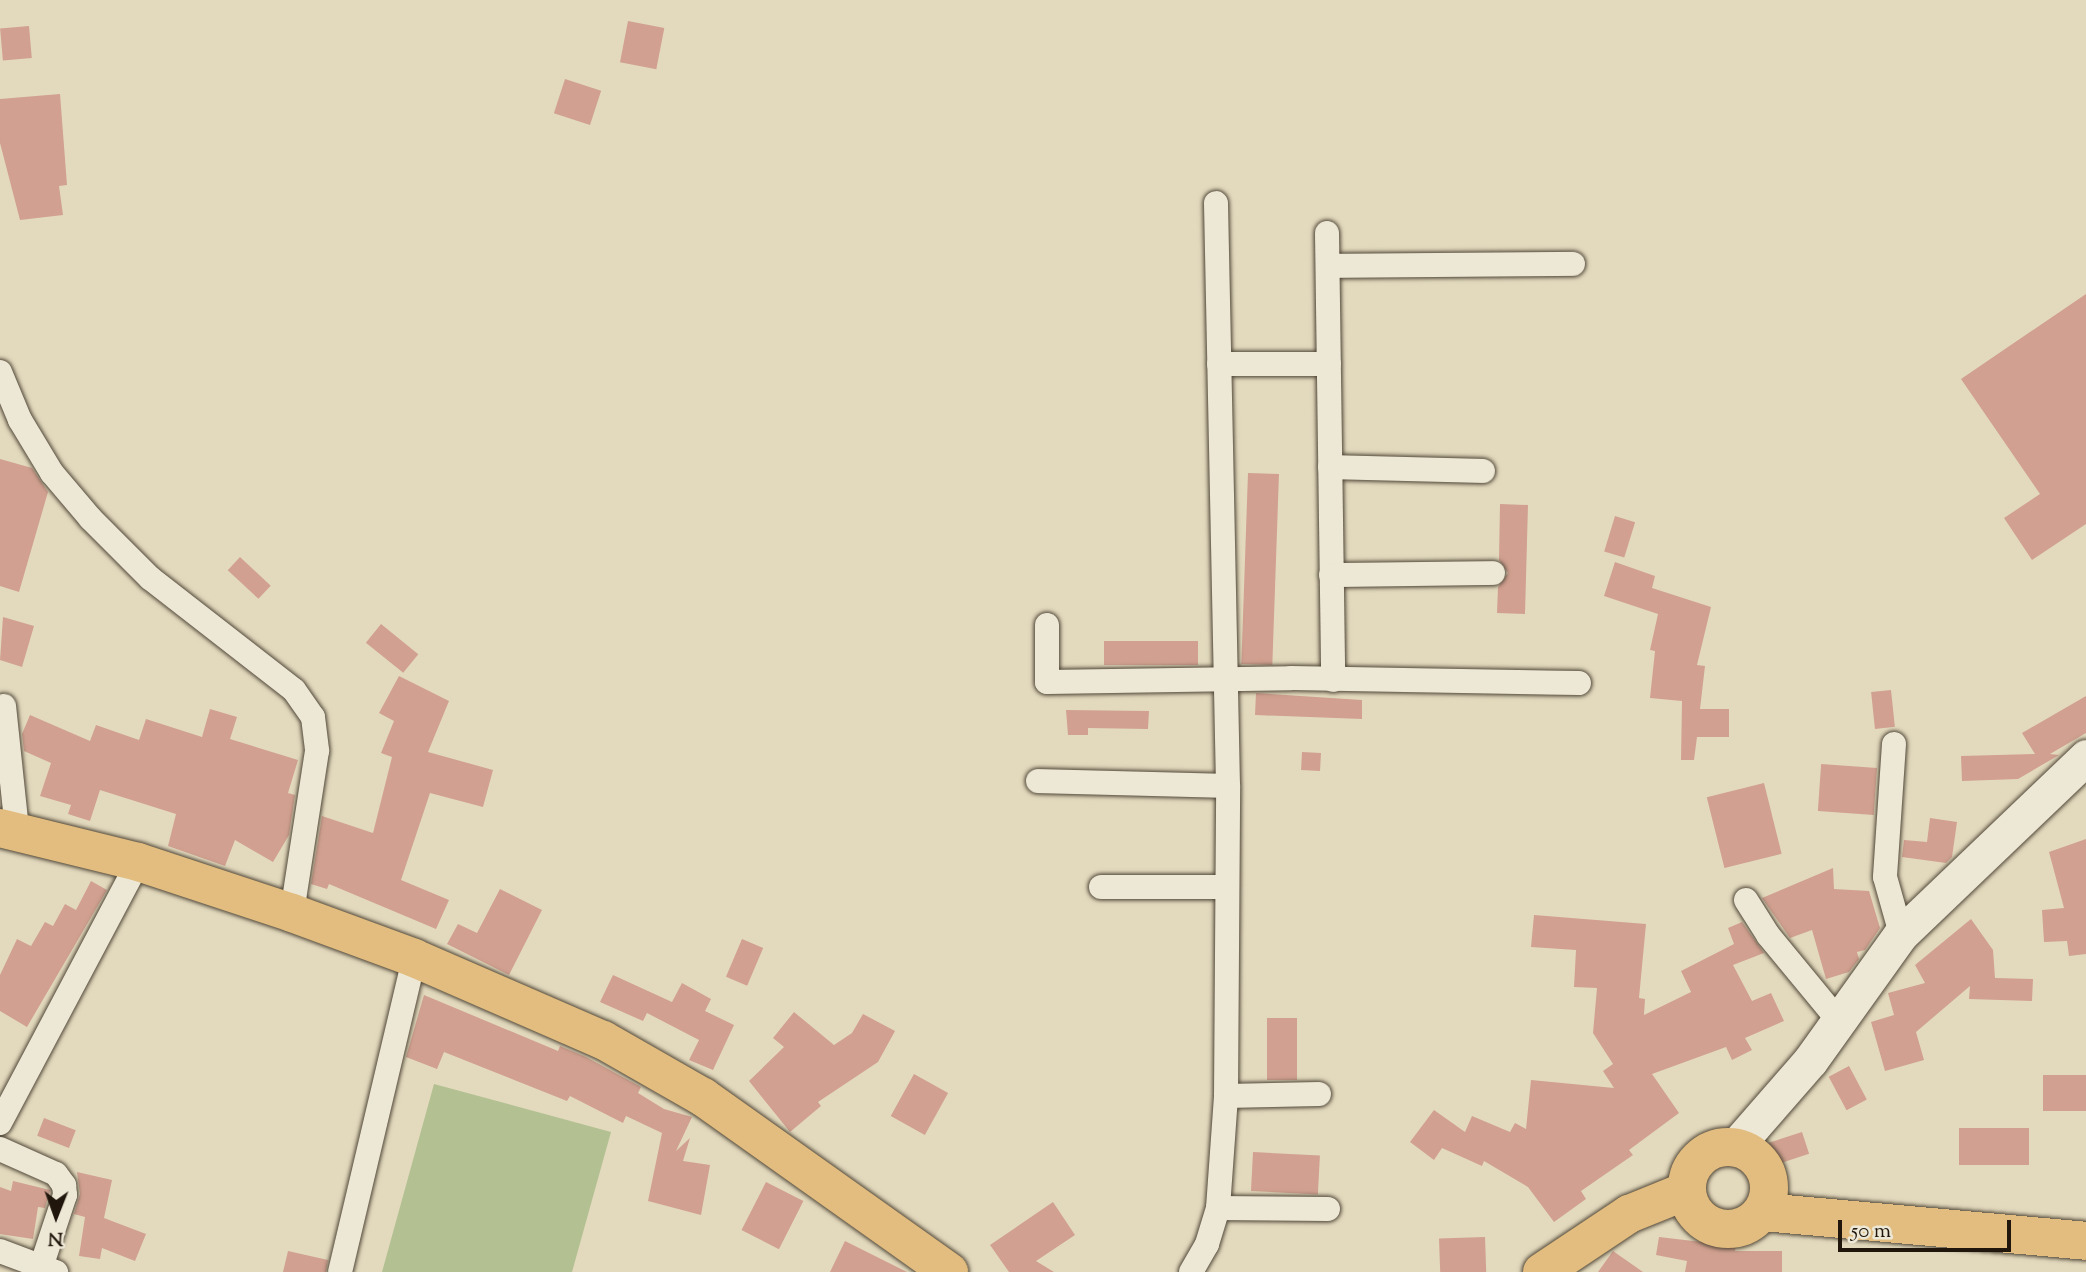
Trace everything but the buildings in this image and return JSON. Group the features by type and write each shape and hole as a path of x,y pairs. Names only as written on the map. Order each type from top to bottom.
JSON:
{"main road":[{"path":"8,829 138,862 292,913 414,958 603,1040 680,1083 949,1272"},
{"path":"1763,1212 1769,1190 1764,1168 1747,1151 1722,1147 1699,1157 1686,1180 1686,1191 1693,1212 1711,1226 1734,1229 1763,1212 2086,1241"},
{"path":"1542,1272 1629,1214 1686,1191"}],"street":[{"path":"1191,1272 1207,1244 1218,1208 1226,1096 1228,786 1216,203"},
{"path":"1327,233 1333,680"},
{"path":"1328,266 1573,264"},
{"path":"1219,363 1329,364"},
{"path":"0,372 20,420 52,473 91,519 150,579 294,690 313,717 317,751 292,913"},
{"path":"1330,467 1483,471"},
{"path":"1331,575 1493,573"},
{"path":"1047,625 1047,682 1333,680 1578,683"},
{"path":"4,706 8,829"},
{"path":"1894,744 1885,877 1901,934"},
{"path":"1735,1147 1839,1021 1901,934 2086,757"},
{"path":"1038,781 1228,786"},
{"path":"0,1123 138,862"},
{"path":"1101,887 1227,887"},
{"path":"1746,900 1768,935 1839,1021"},
{"path":"340,1272 414,958"},
{"path":"1226,1096 1319,1094"},
{"path":"0,1149 56,1174 64,1185 65,1195 49,1269 0,1251"},
{"path":"1218,1208 1328,1209"}],"green space":[{"path":"434,1084 611,1132 572,1272 382,1272"}]}
